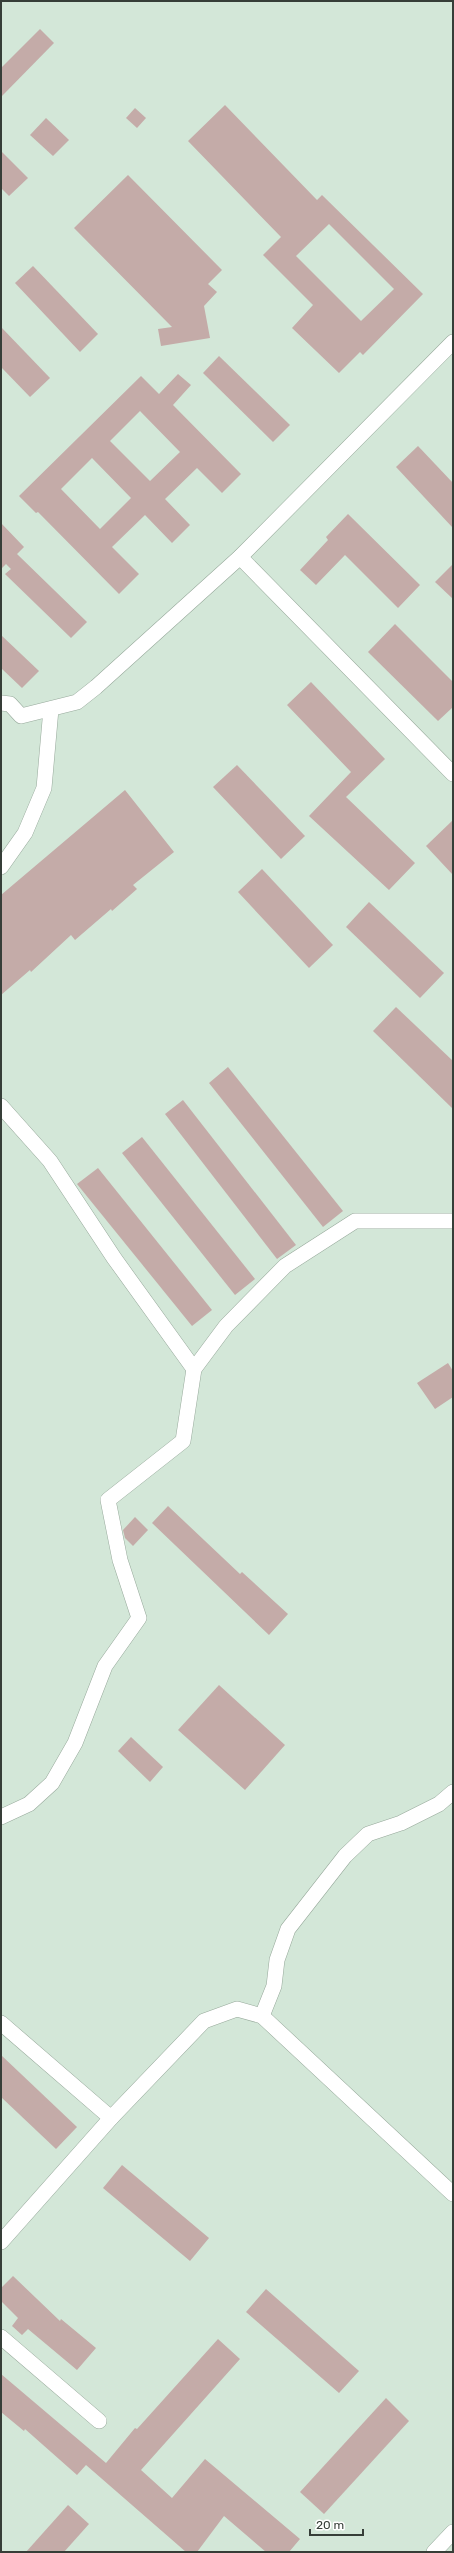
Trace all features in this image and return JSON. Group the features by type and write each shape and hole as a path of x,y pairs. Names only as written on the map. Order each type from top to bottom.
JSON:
{"street":[{"path":"4,707 21,716 77,702 240,557 453,342"},
{"path":"240,557 453,774"},
{"path":"1,867 25,833 44,788 51,709"},
{"path":"1,1106 50,1161 114,1258 194,1369"},
{"path":"1,1817 29,1804 52,1783 75,1743 105,1666 139,1618 120,1560 108,1500 183,1441 194,1369 226,1326 285,1266 356,1221 453,1221"},
{"path":"262,2016 274,1986 277,1960 288,1929 345,1856 368,1834 401,1823 439,1804 453,1792"},
{"path":"1,2242 111,2118 204,2021 237,2009 262,2016 453,2194"},
{"path":"1,2023 111,2118"},
{"path":"1,2337 99,2421"},
{"path":"434,2552 453,2532"}],"building":[{"path":"40,29 54,43 1,97 1,68"},
{"path":"225,105 317,200 322,195 423,294 363,355 360,352 339,373 292,328 313,305 263,255 281,237 188,141","holes":["329,224 394,289 361,321 296,256"]},
{"path":"135,108 146,118 137,128 126,118"},
{"path":"46,118 69,140 53,156 30,135"},
{"path":"1,151 28,178 9,196 1,188"},
{"path":"128,175 222,270 208,284 217,292 204,306 210,338 161,346 158,329 172,327 74,228"},
{"path":"33,266 98,334 80,352 15,283"},
{"path":"1,327 50,378 30,397 1,367"},
{"path":"219,356 290,425 273,442 203,373"},
{"path":"178,374 191,385 173,405 241,474 222,493 197,468 165,499 190,525 172,543 145,515 112,547 139,574 119,594 38,512 36,513 19,496 141,376 159,394","holes":["140,411 180,452 150,481 110,441","92,458 131,498 100,529 61,489"]},
{"path":"418,446 453,483 453,528 396,467"},
{"path":"348,514 420,585 398,608 345,555 316,585 300,570 328,540 326,537"},
{"path":"1,523 24,547 17,554 87,622 71,638 5,574 11,569 6,564 1,569"},
{"path":"453,564 453,599 435,582"},
{"path":"395,624 453,682 453,707 438,721 368,652"},
{"path":"1,635 39,671 22,688 1,668"},
{"path":"311,682 385,759 346,797 415,863 389,890 309,816 351,772 287,705"},
{"path":"237,765 305,836 281,859 213,787"},
{"path":"125,790 174,852 133,885 137,889 112,911 111,909 75,940 71,935 31,972 30,970 1,995 1,895"},
{"path":"453,820 453,875 426,846"},
{"path":"262,869 333,945 309,968 238,892"},
{"path":"369,902 444,973 420,998 346,927"},
{"path":"396,1007 453,1061 453,1109 373,1031"},
{"path":"228,1067 343,1211 323,1227 209,1083"},
{"path":"183,1100 296,1245 277,1259 165,1114"},
{"path":"142,1137 255,1279 235,1295 122,1153"},
{"path":"98,1168 212,1310 192,1326 77,1184"},
{"path":"448,1363 453,1371 453,1397 435,1409 417,1383"},
{"path":"168,1506 240,1574 242,1572 288,1614 269,1635 152,1523"},
{"path":"135,1517 148,1530 133,1546 125,1538 123,1530"},
{"path":"219,1685 285,1745 245,1790 178,1730"},
{"path":"131,1737 163,1767 150,1782 118,1751"},
{"path":"1,2055 77,2127 56,2149 1,2097"},
{"path":"122,2165 209,2238 190,2261 103,2188"},
{"path":"13,2276 60,2321 61,2319 96,2348 77,2370 28,2329 22,2335 12,2326 18,2318 1,2301 1,2288"},
{"path":"266,2289 359,2371 339,2393 246,2312"},
{"path":"218,2339 240,2359 141,2470 172,2498 205,2459 300,2539 289,2552 266,2552 224,2516 197,2552 186,2552 86,2465 77,2475 25,2429 24,2431 1,2412 1,2374 106,2463 135,2428 137,2429"},
{"path":"386,2398 409,2421 324,2514 300,2492"},
{"path":"68,2505 89,2524 64,2552 26,2552"}]}
